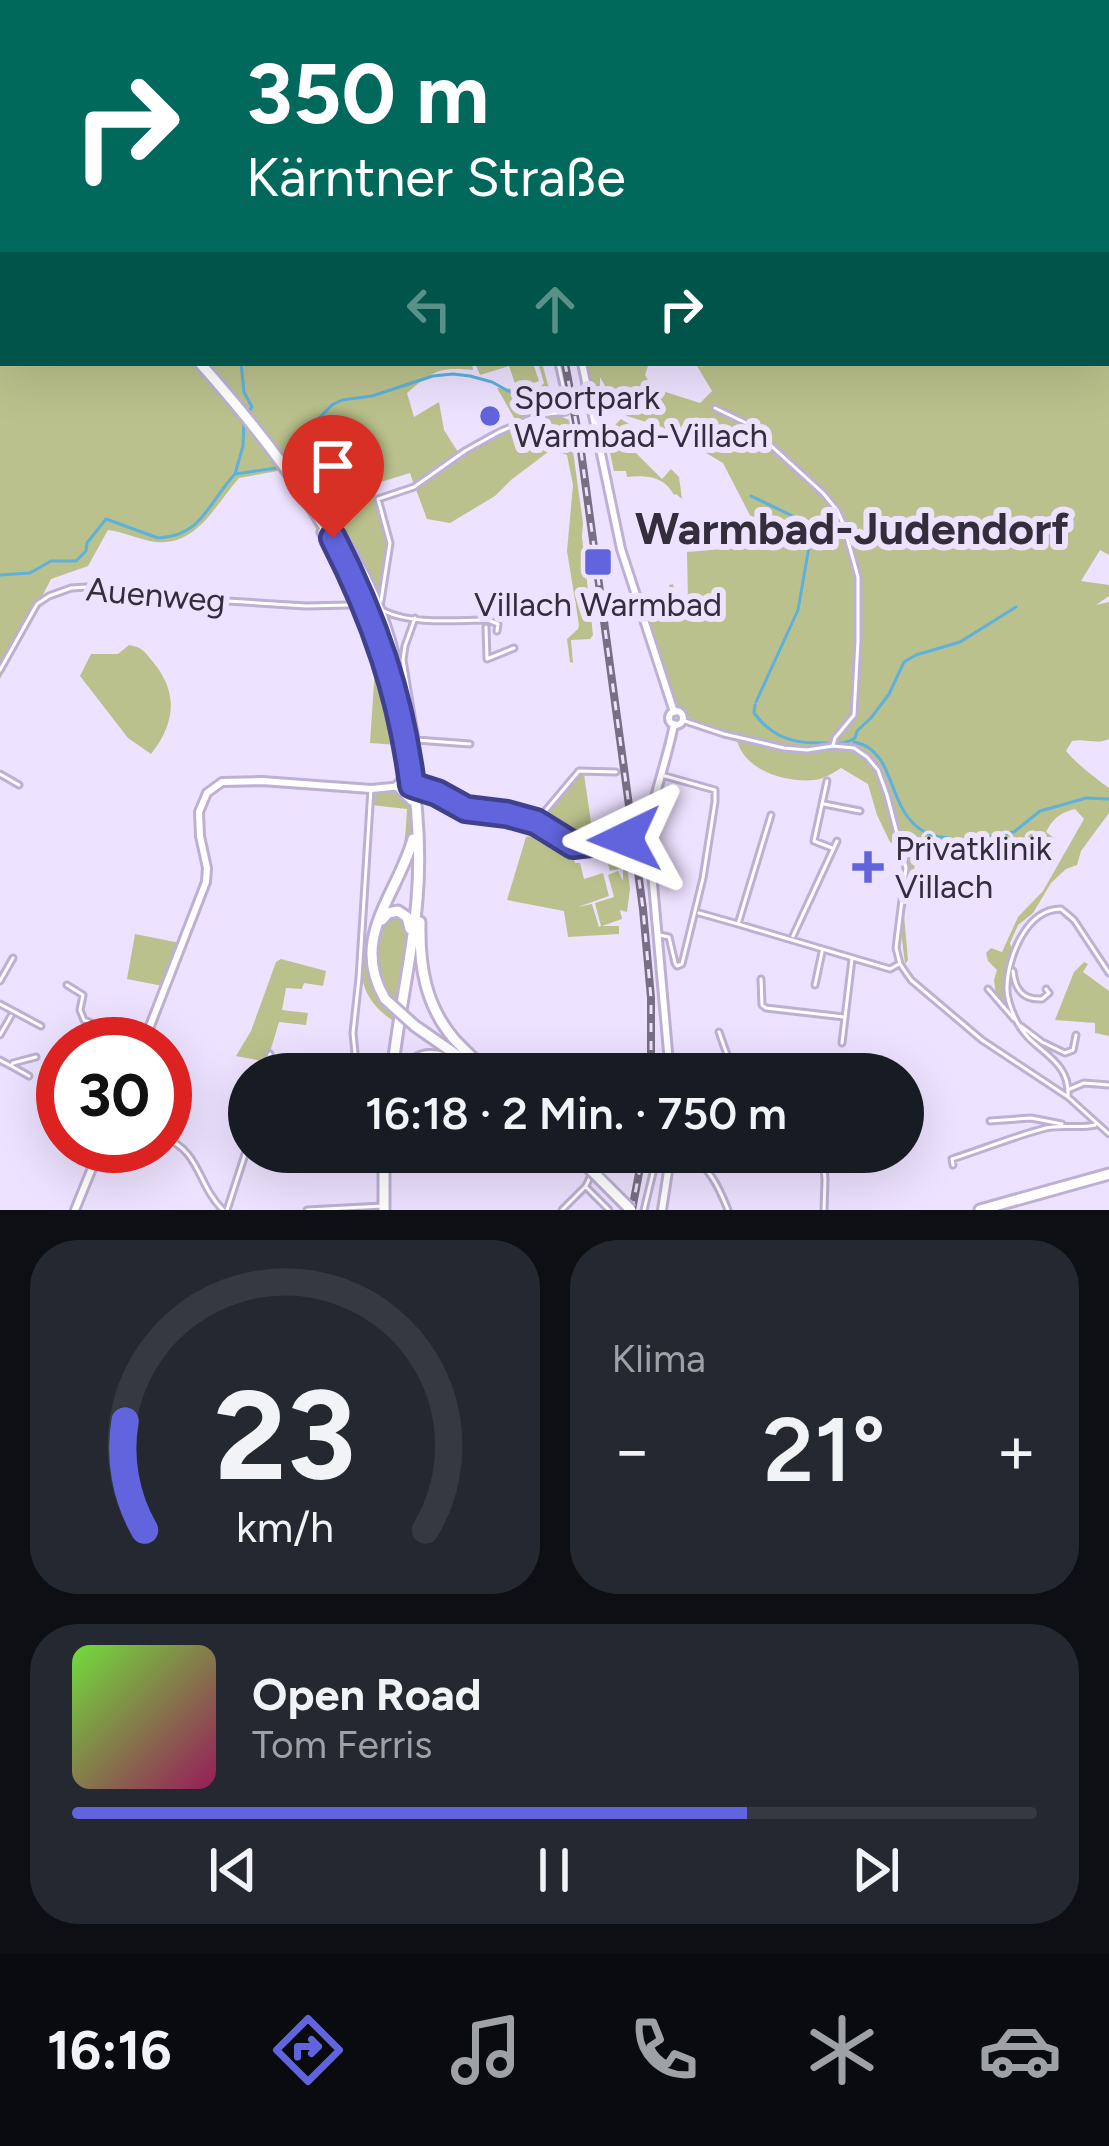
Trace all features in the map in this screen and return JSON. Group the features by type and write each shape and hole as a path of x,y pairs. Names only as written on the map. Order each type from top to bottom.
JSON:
{"main road":[{"path":"203,366 351,551 380,609 397,666 400,706"},
{"path":"311,503 394,685"},
{"path":"359,605 372,618 400,706 414,802 418,885 395,1053"},
{"path":"410,763 398,786 414,802"},
{"path":"416,828 376,929 371,960 385,999 454,1053"},
{"path":"418,885 426,990 443,1024 467,1053"},
{"path":"376,929 388,913 398,911 407,917 410,957"},
{"path":"384,1208 385,1173"},
{"path":"594,1173 632,1210"},
{"path":"980,1210 1109,1174"}],"street":[{"path":"481,620 491,632 499,628 496,622 481,620 415,618 380,609 390,543 378,499 414,487 499,433 538,415 566,412 559,366"},
{"path":"583,366 621,549 674,712 669,718 784,748 807,750 833,744 854,748 867,758 878,770 887,795 906,868 896,948 900,964 911,980 982,1040 1068,1097 1109,1134"},
{"path":"715,408 746,424 823,493 843,523 856,561 858,641 854,715 833,744"},
{"name":"Auenweg","path":"0,670 34,607 71,588 380,609"},
{"path":"415,618 403,660 416,740 470,744"},
{"path":"486,627 487,659 514,648"},
{"path":"668,1053 649,839 652,811 678,722"},
{"path":"536,822 580,771 616,772"},
{"path":"0,774 19,785"},
{"path":"659,935 669,937 676,966 682,964 715,802 715,790 663,776"},
{"path":"827,781 814,842 834,849"},
{"path":"153,1017 207,878 199,812 217,784 371,789 412,785 466,809 536,822 573,845 625,839"},
{"path":"354,1053 352,1033 371,789"},
{"path":"414,802 430,790"},
{"path":"822,803 860,811"},
{"path":"738,924 771,815"},
{"path":"792,938 838,841"},
{"path":"1076,1035 1073,1050 1060,1052 1018,1024 1006,988 1018,942 1046,911 1058,908 1074,920 1109,973"},
{"path":"696,913 890,968 900,964"},
{"path":"815,985 823,948"},
{"path":"842,1043 852,957"},
{"path":"0,981 13,958"},
{"path":"1012,963 1015,983 1023,995 1042,999 1049,994 1046,989"},
{"path":"761,979 766,1008 844,1017"},
{"path":"67,985 82,993 82,1017"},
{"path":"988,989 1026,1036 1062,1070 1068,1097"},
{"path":"0,1004 36,1024"},
{"path":"0,1035 13,1013"},
{"path":"719,1032 726,1053"},
{"path":"11,1066 36,1057"},
{"path":"0,1060 28,1076"},
{"path":"1069,1089 1084,1083 1109,1085"},
{"path":"990,1121 1031,1118 1097,1125"},
{"path":"952,1165 952,1160 1064,1125"},
{"path":"192,1163 212,1200 225,1210 238,1173"},
{"path":"75,1210 90,1173"},
{"path":"562,1210 586,1186 591,1173"},
{"path":"644,1210 653,1173"},
{"path":"662,1210 668,1173"},
{"path":"710,1173 728,1210"},
{"path":"824,1173 824,1210"},
{"path":"586,1186 609,1210"},
{"path":"307,1210 384,1208"}],"green space":[{"path":"0,366 195,366 283,470 239,478 204,521 183,537 156,542 108,530 88,566 51,579 0,679"},
{"path":"208,366 472,366 473,370 437,372 407,393 414,417 439,402 444,430 458,452 414,485 410,473 374,484 387,537 382,591 376,591 372,576 366,575 349,544"},
{"path":"476,366 509,366 480,375"},
{"path":"509,366 534,366 539,381 522,388 538,390 544,383 539,366 543,366 550,392 564,396 565,405 558,412 516,421 497,388 517,389"},
{"path":"585,366 648,366 645,375 653,388 700,403 712,391 697,366 1109,366 1109,555 1100,550 1081,581 1109,585 1109,596 1096,605 1109,602 1109,739 1072,741 1066,751 1109,788 1109,813 1081,851 1077,865 1051,883 1033,913 1018,925 1010,943 1006,1001 996,996 997,970 986,953 991,948 1002,952 1018,917 1043,891 1084,819 1075,809 1061,814 1046,832 1054,838 1051,851 1036,845 1009,861 999,855 946,851 917,856 904,915 905,964 900,923 906,865 877,815 868,784 841,768 814,780 765,772 746,757 736,736 692,720 677,705 637,593 644,600 670,593 673,584 677,603 688,601 687,552 734,548 752,540 756,527 723,463 662,427 627,416 600,377 600,387 590,390"},
{"path":"542,416 569,420 583,523 593,635 571,640 573,663 567,639 579,625 567,551 573,485 567,455 552,449 495,496 450,523 427,519 415,487 530,420 543,421"},
{"path":"621,419 637,429 625,442 662,479 671,469 679,477 682,499 660,480 614,471 599,427 609,431"},
{"path":"353,609 379,657 399,730 398,745 370,743 375,668"},
{"path":"129,645 143,650 153,662 170,697 169,720 151,754 128,738 80,676 91,654 118,654"},
{"path":"584,774 594,843 581,845 543,820"},
{"path":"401,792 412,804 411,841 368,955 371,976 397,1016 391,1053 392,1020 373,1002 363,983 362,962 373,919 401,856 407,809 371,805 378,793"},
{"path":"546,833 572,851 584,879 603,873 609,896 578,907 592,904 599,927 595,903 614,897 608,875 618,871 623,881 623,868 610,871 603,847 624,842 630,889 627,912 620,910 622,919 602,926 619,926 619,934 568,937 564,911 507,900 526,837"},
{"path":"390,915 402,915 408,930 398,1010 376,963 377,938"},
{"path":"135,934 180,943 163,986 127,979"},
{"path":"281,959 326,971 323,986 304,983 302,989 286,988 282,1010 308,1013 306,1025 279,1022 270,1053 238,1053 251,1031"},
{"path":"1084,962 1088,964 1083,972 1109,991 1109,1036 1095,1033 1095,1023 1055,1020 1074,972"}],"waterway":[{"path":"241,366 244,392 252,407 249,411"},
{"path":"0,575 30,573 51,561 76,561 106,519 158,538 185,531 204,515 235,474 284,467 300,458 315,422 342,400 453,374 492,382 532,404 562,407"},
{"path":"235,474 244,419"},
{"path":"751,496 809,527"},
{"path":"756,702 798,610 810,541"},
{"path":"755,705 754,713 761,722 786,738 848,742 889,694 904,662 960,642 1016,607"},
{"path":"854,742 876,754 905,813 920,829 973,843"},
{"path":"984,838 1014,832 1040,811 1086,798 1109,799"}],"railway":[{"path":"566,366 643,909 651,1053"},
{"path":"632,1210 639,1173"}],"place":[{"name":"Sportpark Warmbad-Villach","path":"490,416"},
{"name":"Villach Warmbad","path":"598,562"},
{"name":"Privatklinik Villach","path":"868,867"}],"district":[{"name":"Warmbad-Judendorf","path":"852,528"}],"route":[{"path":"333,538 388,662 406,735 412,785 466,809 536,822 580,847 625,839"}]}
